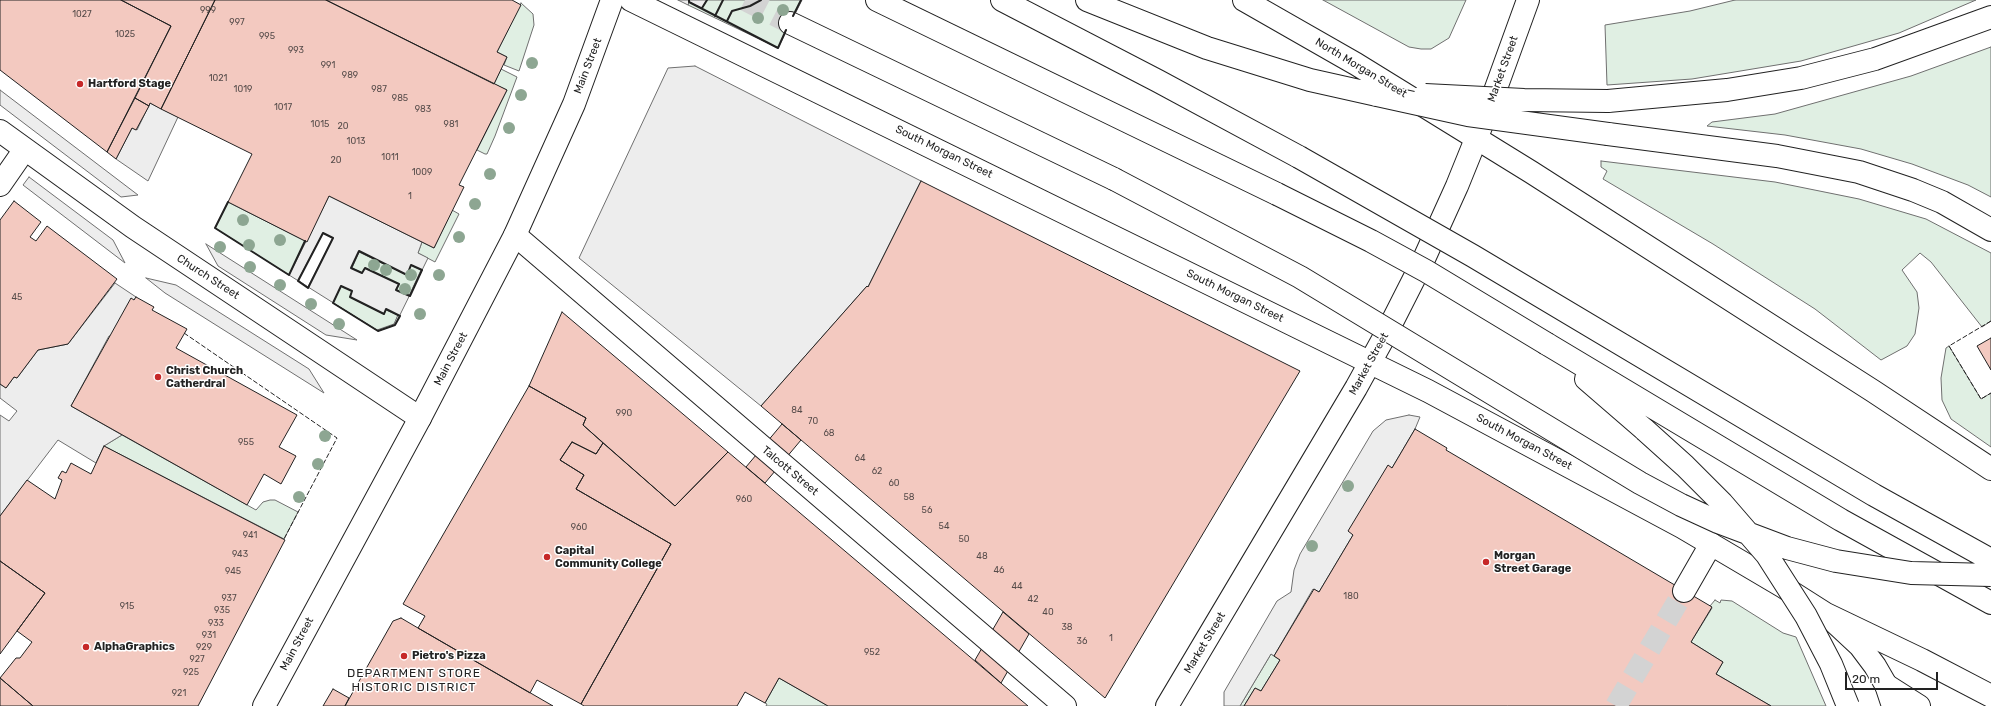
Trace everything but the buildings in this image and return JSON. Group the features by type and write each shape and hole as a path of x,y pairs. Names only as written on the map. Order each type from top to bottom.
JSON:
{"main road":[{"name":"Main Street","path":"264,706 420,418 515,235 574,104 612,0"},
{"name":"South Morgan Street","path":"631,0 1428,391 1599,482 1711,544 1826,614"},
{"path":"877,0 1278,194 1419,267 1842,520 1991,603"},
{"path":"1002,0 1158,81 1299,157 1473,256 1867,491 1991,560"},
{"path":"1087,0 1208,48 1310,80 1468,114 1777,156 1859,172 1914,190 1942,202 1991,230"},
{"name":"North Morgan Street","path":"1244,0 1356,64 1477,138 1853,378 1991,469"},
{"name":"Market Street","path":"1168,706 1370,362 1423,261 1477,138 1528,0"},
{"path":"1377,94 1608,101 1727,90 1801,78 1875,59 1991,16"},
{"path":"790,23 1114,179 1300,277 1640,483 1681,505 1718,522 1787,548 1855,565 1936,575 1991,575"},
{"name":"Church Street","path":"0,131 133,228 420,418"},
{"path":"0,185 25,149"},
{"name":"Talcott Street","path":"515,235 1065,706"},
{"path":"1547,344 1686,466 1722,503 1748,533 1781,575 1806,616 1831,664 1848,706"},
{"path":"1684,591 1711,544"},
{"path":"1826,614 1860,646 1875,666 1886,685 1893,706"},
{"path":"1826,614 1922,660 1991,696"},
{"path":"1886,685 1919,706"}],"green space":[{"path":"689,0 802,0 778,48 688,5"},
{"path":"1323,0 1466,0 1449,38 1431,49 1421,49 1409,47"},
{"path":"1735,0 1976,0 1899,33 1801,61 1692,79 1607,85 1605,25 1690,11"},
{"path":"521,3 533,14 534,25 519,71 504,65 507,57 497,52"},
{"path":"1991,47 1991,197 1968,185 1912,164 1861,149 1785,135 1707,126 1712,122 1775,114 1911,76"},
{"path":"501,69 517,77 495,136 487,154 485,154 477,150 507,90 494,84"},
{"path":"1601,161 1775,182 1859,199 1926,219 1991,253 1991,321 1982,327 1931,262 1920,253 1902,270 1917,292 1919,308 1915,334 1907,346 1881,360 1815,309 1713,244 1603,179 1607,171 1601,167"},
{"path":"228,202 305,241 289,275 215,228"},
{"path":"452,210 459,214 435,262 418,253 422,242 434,248"},
{"path":"359,251 406,274 411,265 422,270 409,296 396,290 398,285 365,268 362,273 351,268"},
{"path":"341,286 352,291 350,297 384,314 386,309 398,315 394,325 378,331 333,303"},
{"path":"1949,346 1981,399 1991,393 1991,447 1951,419 1942,400 1941,378 1946,348"},
{"path":"122,435 256,510 263,502 275,500 298,512 284,539 104,446"},
{"path":"1715,600 1720,603 1721,600 1732,601 1783,633 1796,637 1826,706 1771,706 1716,674 1723,662 1691,642 1712,608 1710,606"},
{"path":"1271,654 1280,660 1261,691 1255,688 1244,706 1240,706"},
{"path":"779,678 828,706 766,706 767,704 765,703"}],"shaded area":[{"path":"678,0 707,0 702,8 689,2 688,5"},
{"path":"695,66 921,181 868,287 867,286 761,406 579,258 668,68"},
{"path":"0,90 138,195 121,197 0,105"},
{"path":"150,103 178,117 148,181 116,159 132,128 137,130"},
{"path":"29,177 113,240 125,263 23,185"},
{"path":"329,196 422,242 418,253 428,258 395,325 378,331 353,315 377,330 394,324 398,315 386,310 384,314 350,297 352,291 341,286 333,303 308,287 333,238 323,233 298,280 307,287 289,275","holes":["359,252 407,275 411,265 421,270 409,296 396,290 399,284 365,268 362,273 352,268"]},
{"path":"206,244 357,340 326,335 218,266"},
{"path":"146,278 176,285 309,369 324,393 165,293"},
{"path":"115,283 136,297 111,336 109,336 71,406 122,435 104,446 96,463 58,440 0,516 0,415 9,421 17,411 0,398 0,384 6,388 14,377 17,378 38,350 68,344"},
{"path":"1409,415 1420,417 1415,429 1392,468 1388,466 1349,531 1353,535 1319,592 1313,589 1274,656 1271,654 1240,706 1224,706 1224,692 1277,601 1291,592 1294,570 1300,554 1373,431 1386,420"}],"tunnel":[{"path":"745,0 790,23"},
{"path":"1616,706 1684,591"}],"fence":[{"path":"1991,321 1949,346 1981,399 1991,393"},
{"path":"184,333 337,438 284,539"}],"wall":[{"path":"689,0 689,2 778,48 786,30"},
{"path":"702,8 707,0"},
{"path":"715,16 723,0"},
{"path":"727,21 732,11 750,6 761,0"},
{"path":"793,16 801,0"},
{"path":"228,202 215,228 289,275 305,241"},
{"path":"323,233 333,238 308,288 298,281 323,233"},
{"path":"359,251 407,275 411,265 422,270 410,296 396,290 399,284 365,268 362,273 351,268 359,251"},
{"path":"341,286 352,291 350,297 384,314 386,309 400,316 395,325 378,331 333,303 341,286"}],"place":[{"name":"Hartford Stage","path":"80,84"},
{"name":"Christ Church Catherdral","path":"158,377"},
{"name":"Capital Community College","path":"547,557"},
{"name":"Morgan Street Garage","path":"1486,562"},
{"name":"AlphaGraphics","path":"86,647"},
{"name":"Pietro's Pizza","path":"404,656"}],"district":[{"name":"DEPARTMENT STORE HISTORIC DISTRICT","path":"414,681"}]}
